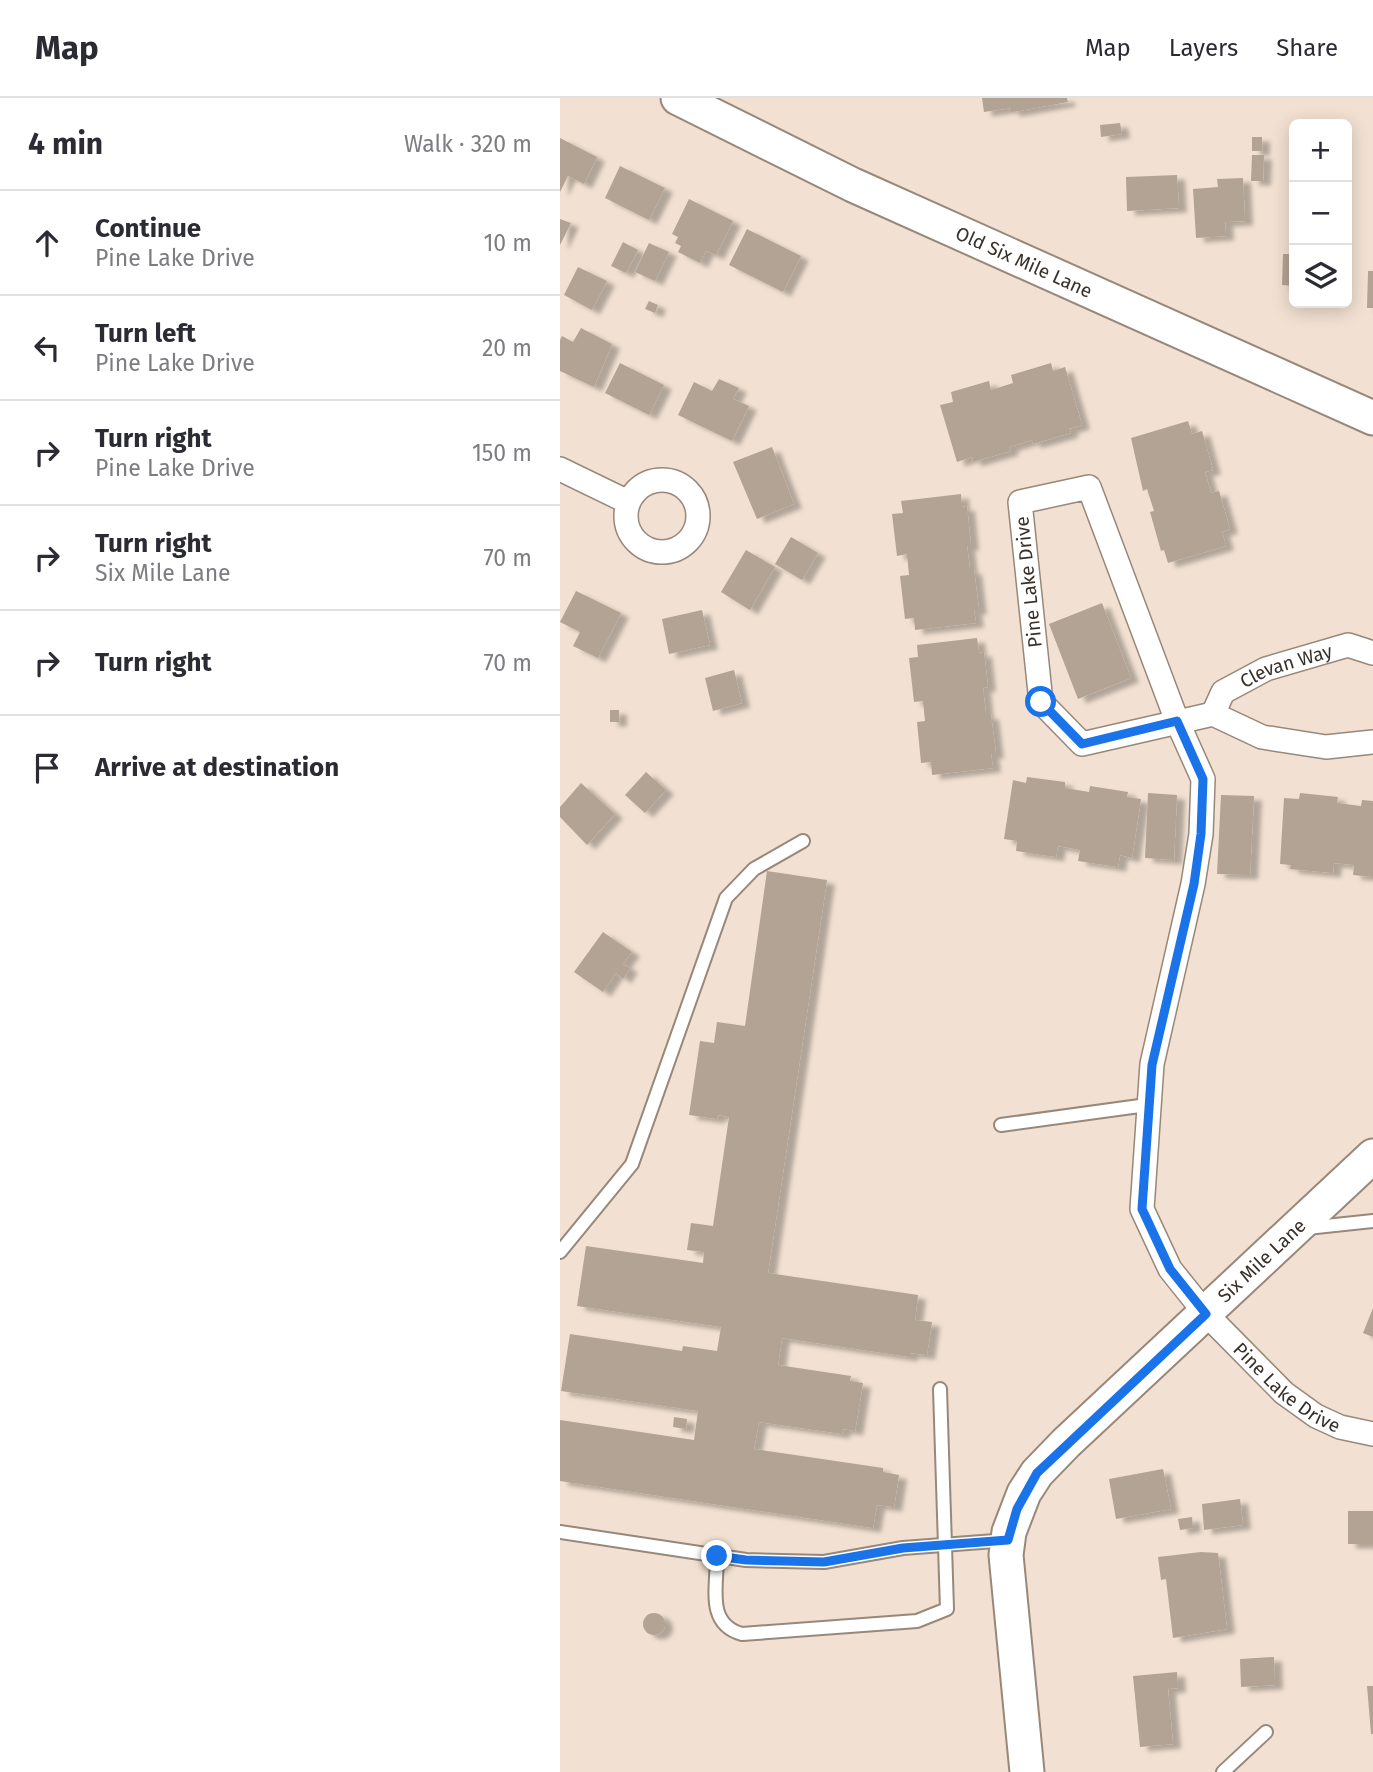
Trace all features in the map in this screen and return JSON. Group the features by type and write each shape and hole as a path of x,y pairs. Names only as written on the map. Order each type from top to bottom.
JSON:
{"street":[{"name":"Old Six Mile Lane","path":"678,98 853,185 1373,418"},
{"path":"560,469 628,502"},
{"name":"Pine Lake Drive","path":"1177,721 1082,744 1041,702 1020,502 1089,487 1177,721 1203,779 1201,834 1194,884 1152,1065 1147,1105 1142,1209 1170,1269 1206,1314 1294,1401 1339,1427 1373,1434"},
{"name":"Clevan Way","path":"1213,714 1223,692 1266,669 1348,645 1373,653"},
{"path":"1177,721 1213,714 1262,737 1326,747 1373,742"},
{"name":"Six Mile Lane","path":"1027,1772 1006,1578 1008,1540 1017,1509 1037,1473 1373,1156"}],"lane":[{"path":"560,1252 632,1164 726,898 754,869 803,841"},
{"path":"1001,1125 1147,1105"},
{"path":"1296,1229 1373,1221"},
{"path":"717,1556 717,1618 726,1630 742,1634 917,1621 947,1609 950,1598 940,1389"},
{"path":"560,1532 746,1560 824,1562 903,1548 1008,1540"},
{"path":"1223,1772 1266,1732"}],"building":[{"path":"982,98 1067,98 1068,102 1011,112 1011,108 984,112"},
{"path":"1120,123 1122,134 1101,137 1100,125"},
{"path":"1252,137 1262,137 1262,151 1252,151"},
{"path":"560,138 597,157 584,184 568,176 560,192"},
{"path":"1252,155 1264,155 1263,181 1251,181"},
{"path":"620,166 665,188 649,220 605,198"},
{"path":"1177,175 1179,208 1127,211 1126,177"},
{"path":"1243,178 1245,221 1225,222 1226,236 1196,238 1193,189 1218,187 1217,179"},
{"path":"689,199 733,221 716,255 706,251 700,263 678,252 681,246 675,243 678,237 672,234"},
{"path":"560,219 571,223 560,245"},
{"path":"747,229 801,256 783,292 729,265"},
{"path":"623,242 638,250 626,273 611,266"},
{"path":"649,243 669,252 655,281 635,272"},
{"path":"1283,254 1289,254 1289,286 1282,285"},
{"path":"578,267 607,281 592,310 564,295"},
{"path":"1368,271 1373,271 1373,308 1367,308"},
{"path":"649,301 658,305 655,313 645,309"},
{"path":"581,328 612,344 594,387 560,371 560,340 562,336 573,342"},
{"path":"620,363 664,385 649,415 605,393"},
{"path":"1051,363 1053,371 1065,367 1082,425 1069,429 1071,433 1033,444 1032,440 1009,447 1011,451 973,462 972,457 957,462 940,405 953,402 951,392 989,381 991,390 1013,383 1011,375"},
{"path":"719,379 739,388 733,399 749,406 732,441 678,415 694,382 712,391"},
{"path":"1188,421 1192,434 1202,431 1213,470 1205,472 1211,493 1219,491 1230,529 1222,532 1226,546 1168,563 1164,550 1161,551 1150,512 1154,511 1147,489 1143,491 1131,438"},
{"path":"772,447 794,504 757,519 733,462"},
{"path":"961,494 962,507 967,506 971,546 967,546 970,570 974,570 979,610 974,610 976,623 915,630 914,618 905,619 900,576 909,575 907,554 897,556 892,514 903,513 901,501"},
{"path":"791,537 818,553 802,580 775,564"},
{"path":"746,550 775,567 750,610 721,592"},
{"path":"576,591 621,613 598,658 573,646 580,632 560,622"},
{"path":"1102,603 1131,678 1078,699 1049,624"},
{"path":"702,610 710,645 669,654 662,619"},
{"path":"977,638 979,653 984,652 988,687 983,688 986,715 991,715 996,754 991,754 993,768 932,775 931,762 921,763 917,722 925,721 923,701 914,702 909,658 918,657 917,645"},
{"path":"734,670 742,703 713,711 705,678"},
{"path":"610,710 619,710 619,722 610,722"},
{"path":"646,772 666,790 645,813 625,795"},
{"path":"1027,777 1065,782 1065,788 1089,792 1090,786 1128,792 1127,797 1141,799 1132,858 1120,855 1118,867 1078,861 1080,850 1058,846 1056,857 1016,851 1017,841 1004,839 1013,780 1026,783"},
{"path":"581,783 615,814 587,845 560,817 560,807"},
{"path":"1148,793 1177,795 1174,860 1145,858"},
{"path":"1300,793 1338,797 1337,803 1361,806 1362,800 1373,801 1373,877 1353,875 1354,865 1334,863 1333,873 1290,869 1291,865 1280,864 1284,798 1299,799"},
{"path":"1221,795 1254,796 1250,875 1217,874"},
{"path":"767,871 827,880 768,1273 918,1295 915,1320 932,1322 927,1355 910,1353 910,1357 782,1338 778,1365 851,1376 850,1381 863,1383 855,1431 843,1429 842,1434 759,1422 754,1449 883,1468 883,1472 899,1475 894,1507 877,1505 873,1528 560,1481 560,1420 694,1440 698,1411 561,1391 570,1334 682,1351 683,1346 717,1351 721,1327 577,1306 586,1246 703,1263 704,1252 687,1250 691,1223 713,1226 729,1117 718,1115 717,1119 689,1115 700,1041 714,1043 717,1022 745,1026"},
{"path":"603,932 632,952 623,964 630,968 623,979 616,973 603,992 574,972"},
{"path":"1373,1308 1373,1337 1363,1333"},
{"path":"674,1417 687,1419 686,1429 673,1427"},
{"path":"1163,1469 1171,1509 1116,1519 1109,1479"},
{"path":"1240,1499 1243,1525 1204,1530 1202,1504"},
{"path":"1348,1511 1373,1511 1373,1544 1348,1544"},
{"path":"1192,1517 1193,1528 1180,1530 1178,1519"},
{"path":"1201,1552 1218,1553 1227,1629 1173,1638 1166,1579 1161,1580 1158,1557"},
{"path":"650,1613 658,1613 665,1620 665,1628 658,1635 650,1635 643,1628 643,1620"},
{"path":"1274,1657 1275,1685 1241,1687 1240,1659"},
{"path":"1177,1672 1178,1688 1168,1689 1173,1744 1140,1747 1133,1676"},
{"path":"1367,1686 1373,1686 1373,1734 1371,1734"}],"route":[{"path":"717,1556 746,1560 824,1562 903,1548 1008,1540 1017,1509 1037,1473 1206,1314 1170,1269 1142,1209 1147,1105 1152,1065 1194,884 1201,834 1203,779 1177,721 1082,744 1041,702"}]}
